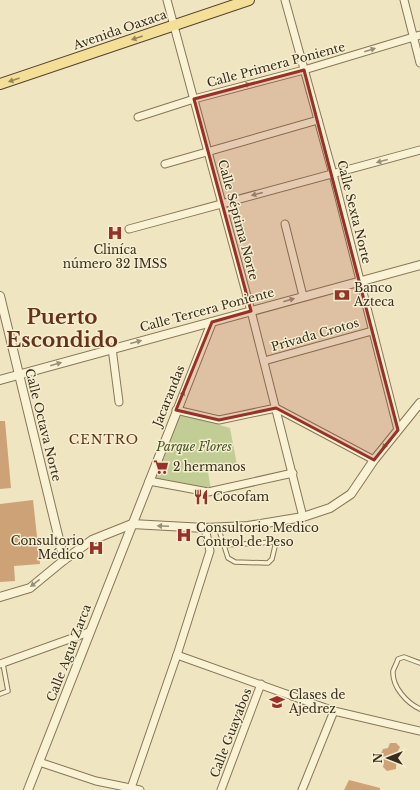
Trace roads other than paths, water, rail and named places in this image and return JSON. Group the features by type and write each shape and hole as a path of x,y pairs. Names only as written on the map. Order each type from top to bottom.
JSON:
{"main road":[{"name":"Avenida Oaxaca","path":"0,84 249,0"}],"street":[{"name":"Calle Séptima Norte","path":"167,0 223,204 293,473 303,517"},
{"name":"Calle Sexta Norte","path":"285,0 333,174 398,430"},
{"path":"404,0 417,36 420,63"},
{"name":"Calle Primera Poniente","path":"138,117 194,99 304,70 417,36"},
{"path":"165,164 318,120"},
{"path":"129,229 420,150"},
{"path":"285,224 303,296"},
{"name":"Calle Tercera Poniente","path":"0,380 112,348 420,265"},
{"name":"Calle Octava Norte","path":"0,296 64,560"},
{"name":"Jacarandas","path":"132,524 212,322"},
{"name":"Privada Crotos","path":"264,361 372,331"},
{"path":"112,348 119,402"},
{"path":"0,598 30,588 64,560 92,540 132,524 205,528 248,526 303,517 330,508 351,494 374,460 420,403"},
{"path":"176,410 219,420 276,408 374,460"},
{"path":"148,481 208,492 293,473"},
{"name":"Calle Agua Zarca","path":"28,790 132,524"},
{"path":"131,788 178,655 210,551 205,528"},
{"path":"1,663 89,632"},
{"path":"178,655 261,684 334,712 420,731"},
{"name":"Calle Guayabos","path":"221,790 261,684"},
{"path":"302,790 334,712"},
{"path":"39,762 96,781 140,790"}],"lane":[{"path":"218,527 228,558 235,562 268,563 272,559 276,542 224,545"},
{"path":"420,663 404,657 398,659 393,671 396,685 409,704 420,709"},
{"path":"0,694 8,691 1,663"}],"place":[{"name":"Cliníca número 32 IMSS","path":"115,233"},
{"name":"Banco Azteca","path":"342,295"},
{"name":"2 hermanos","path":"161,467"},
{"name":"Cocofam","path":"201,497"},
{"name":"Consultorio Medico Control de Peso","path":"184,535"},
{"name":"Consultorio Médico","path":"96,548"},
{"name":"Clases de Ajedrez","path":"277,702"}],"district":[{"name":"Puerto Escondido","path":"62,328"},
{"name":"CENTRO","path":"104,439"}],"park label":[{"name":"Parque Flores","path":"194,447"}]}
